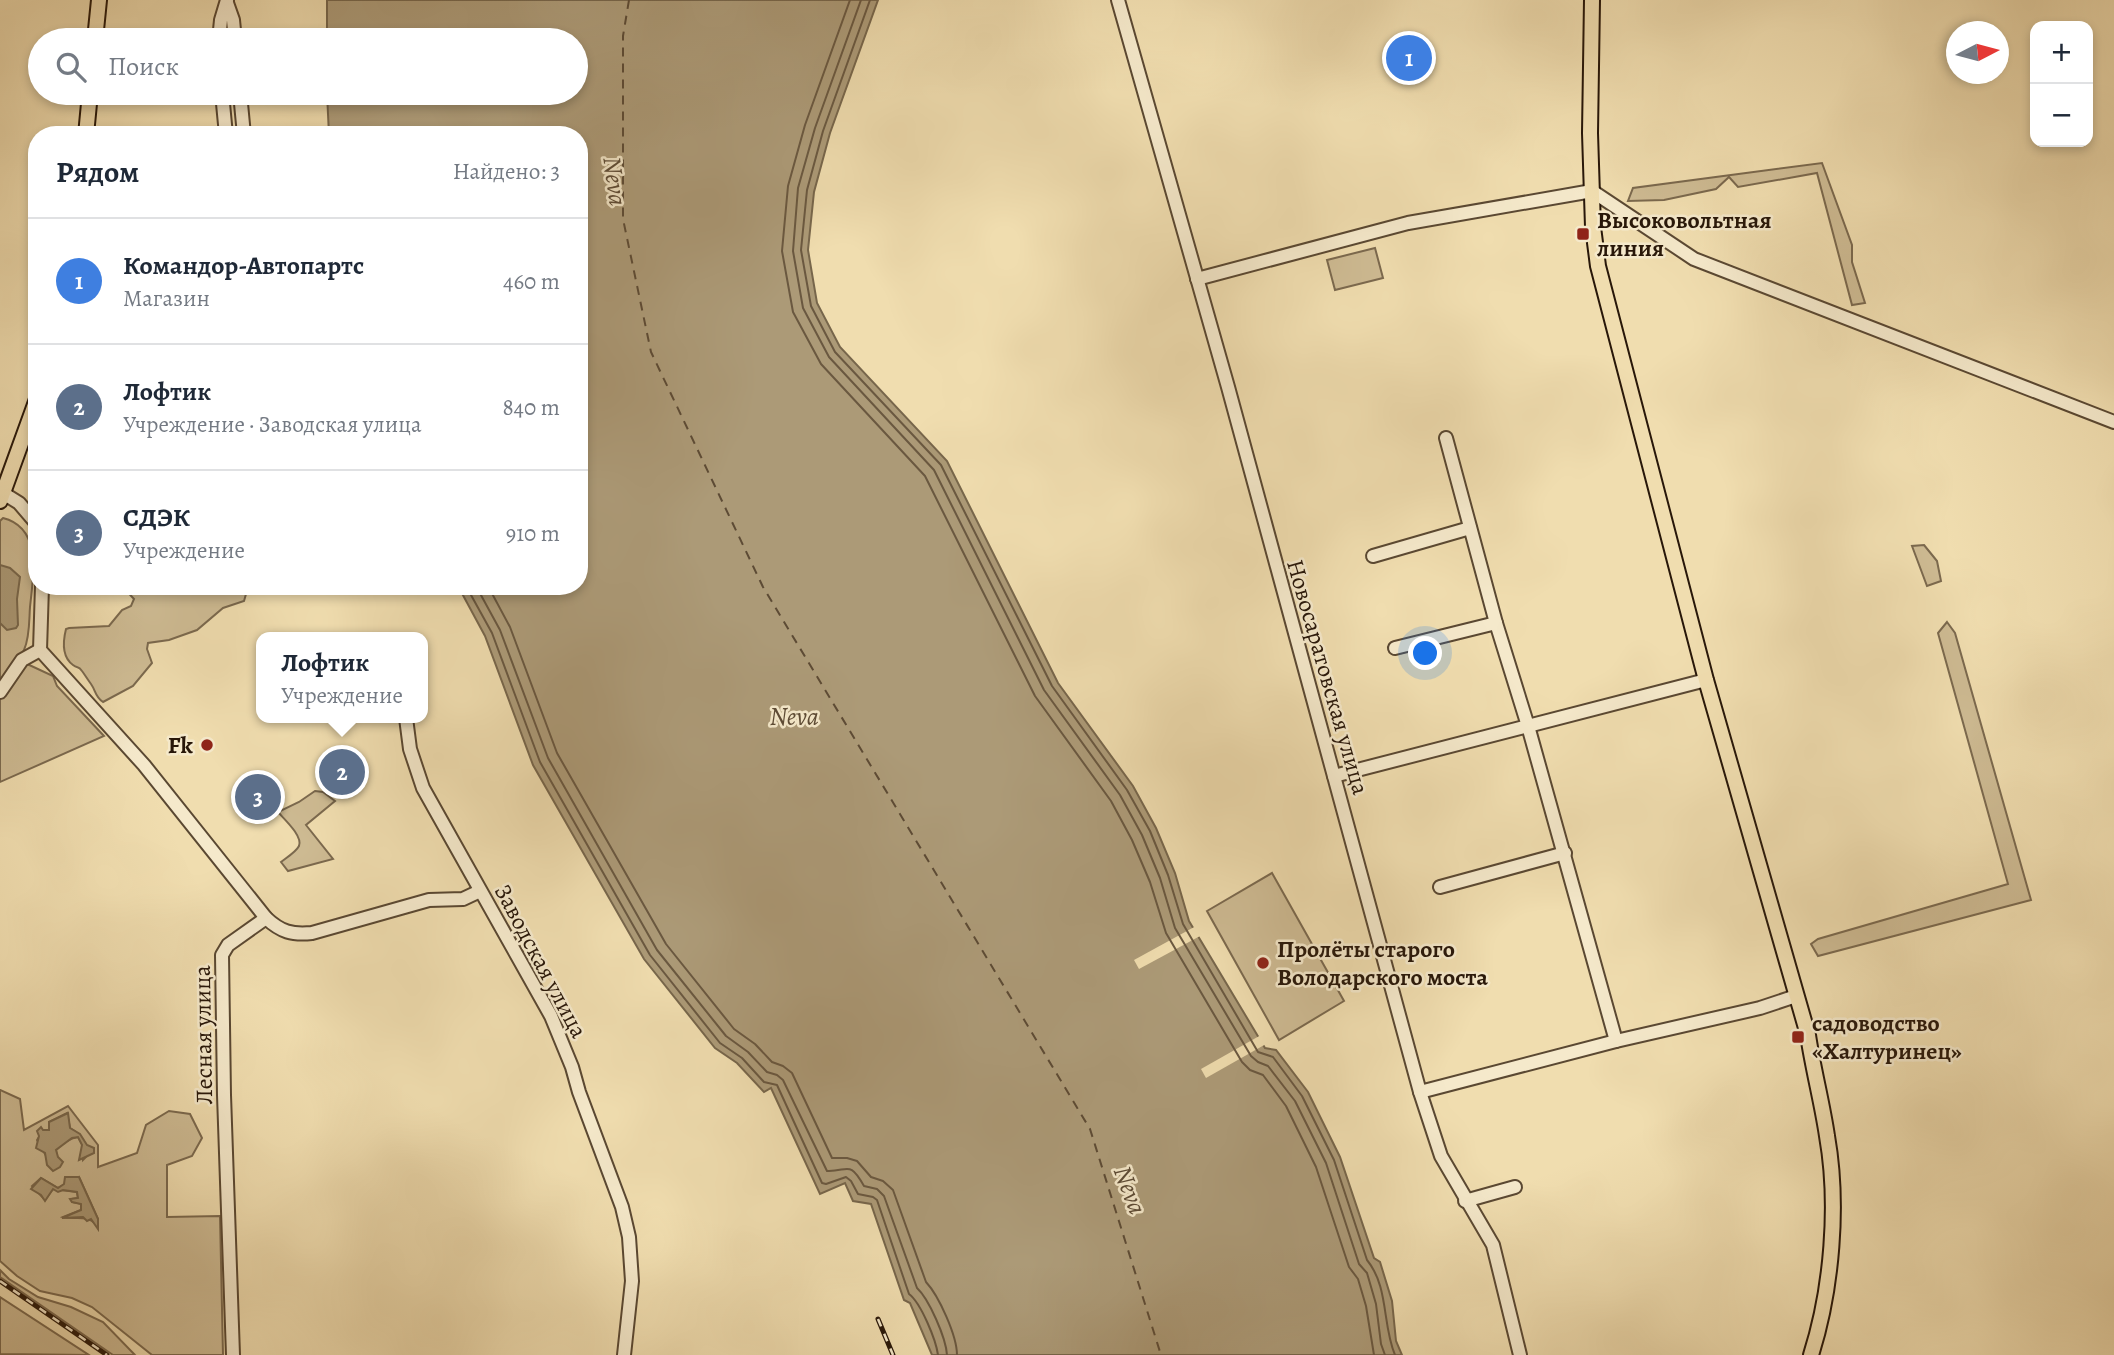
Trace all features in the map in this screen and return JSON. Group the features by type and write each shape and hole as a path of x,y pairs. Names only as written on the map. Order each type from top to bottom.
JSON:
{"main road":[{"path":"96,28 99,0"},
{"path":"1592,0 1589,86 1594,240 1606,303 1661,502 1706,680 1808,1035 1828,1136 1832,1187 1828,1273 1811,1355"},
{"path":"87,126 89,105"},
{"path":"1,497 28,424"}],"street":[{"name":"Новосаратовская улица","path":"1118,0 1420,1092 1441,1156 1493,1245 1520,1355"},
{"path":"220,28 227,1"},
{"path":"227,1 234,28"},
{"path":"223,105 225,126"},
{"path":"241,105 243,126"},
{"path":"1197,279 1408,223 1592,191 1695,259 2114,422"},
{"path":"1446,438 1616,1041"},
{"path":"1,497 19,503 28,514"},
{"path":"1373,556 1470,528"},
{"path":"42,595 40,650 144,765 266,918 279,929 294,935 312,933 429,900 463,898 480,891"},
{"path":"1395,648 1496,623"},
{"path":"0,691 22,660 40,650"},
{"path":"1334,776 1706,680"},
{"name":"Заводская улица","path":"407,723 410,750 423,788 551,1016 622,1207 629,1237 632,1281 624,1355"},
{"path":"1440,887 1565,853"},
{"name":"Лесная улица","path":"233,1355 222,955 228,945 266,918"},
{"path":"1420,1092 1616,1041 1760,1008 1796,996"},
{"path":"1465,1201 1515,1187"}],"shaded area":[{"path":"1822,163 1852,245 1852,262 1865,303 1852,305 1817,173 1738,187 1729,177 1716,189 1664,200 1628,201 1633,188"},
{"path":"1375,248 1383,278 1335,290 1327,260"},
{"path":"3,518 16,523 28,539 28,595 31,595 26,645 0,686 0,521"},
{"path":"1924,545 1937,561 1941,581 1927,586 1912,546"},
{"path":"130,595 246,595 244,601 223,608 197,630 169,640 148,643 147,649 152,663 133,686 103,702 81,669 69,662 64,648 66,629 109,626 122,610 131,606 134,599"},
{"path":"1947,622 1955,633 2031,900 1818,956 1811,944 1818,939 2008,884 1938,633"},
{"path":"25,663 53,676 57,686 104,736 0,782 0,696"},
{"path":"315,791 323,792 335,801 306,825 333,859 288,871 281,862 296,850 299,842 292,828 278,812"},
{"path":"1272,873 1344,1001 1279,1040 1207,911"},
{"path":"0,1090 20,1099 24,1130 68,1106 98,1145 98,1167 137,1153 146,1125 169,1111 190,1114 202,1138 192,1156 167,1165 167,1217 220,1216 223,1355 152,1355 92,1307 72,1298 40,1291 0,1261","holes":["67,1113 70,1128 83,1139 88,1155 83,1160 82,1144 78,1137 58,1148 57,1157 48,1159 37,1140 43,1131 49,1130 49,1122","79,1177 98,1219 96,1224 84,1218 63,1217 81,1210 82,1204 72,1202 71,1199 78,1198 77,1192 53,1189 45,1200 32,1186 41,1178 58,1188"]},
{"path":"0,1270 9,1279 38,1297 71,1307 103,1322 135,1355 113,1355 0,1277"},
{"path":"0,1297 89,1355 0,1354"}],"water":[{"name":"Neva","path":"327,0 878,0 830,133 814,192 808,250 817,303 840,347 947,461 1058,683 1133,786 1156,828 1175,873 1189,921 1265,1048 1276,1050 1308,1092 1340,1157 1374,1258 1380,1262 1392,1301 1396,1341 1402,1355 932,1355 910,1303 904,1300 871,1204 853,1201 845,1183 820,1194 771,1088 764,1092 737,1063 715,1048 644,959 533,765 485,636 463,595 588,595 588,126 329,126 328,105 588,105 588,28 327,28"},
{"path":"0,565 10,568 20,577 18,625 7,630 0,623"},
{"path":"68,1113 70,1128 80,1134 87,1145 94,1148 94,1153 79,1160 82,1145 78,1137 72,1138 56,1150 63,1162 53,1171 47,1165 45,1153 36,1148 39,1136 37,1131 41,1127 43,1130 49,1130 49,1122"},
{"path":"65,1177 79,1177 98,1219 98,1229 91,1219 87,1221 83,1217 62,1218 81,1210 81,1204 70,1199 78,1198 77,1192 58,1192 53,1189 45,1201 31,1189 41,1178 58,1188 64,1184"}],"pier":[{"path":"1196,926 1202,935 1139,969 1134,960"},
{"path":"1261,1035 1266,1044 1206,1078 1201,1069"}],"ferry route":[{"path":"629,0 623,36 623,219 651,352 763,587 1090,1129 1161,1355"}],"railway":[{"path":"0,1281 107,1355"},
{"path":"878,1319 893,1355"}],"place":[{"name":"Командор-Автопартс","path":"1409,58"},
{"name":"Высоковольтная линия","path":"1583,234"},
{"name":"Fk","path":"207,745"},
{"name":"Лофтик","path":"342,772"},
{"name":"СДЭК","path":"258,797"},
{"name":"Пролёты старого Володарского моста","path":"1263,963"},
{"name":"садоводство «Халтуринец»","path":"1798,1037"}]}
